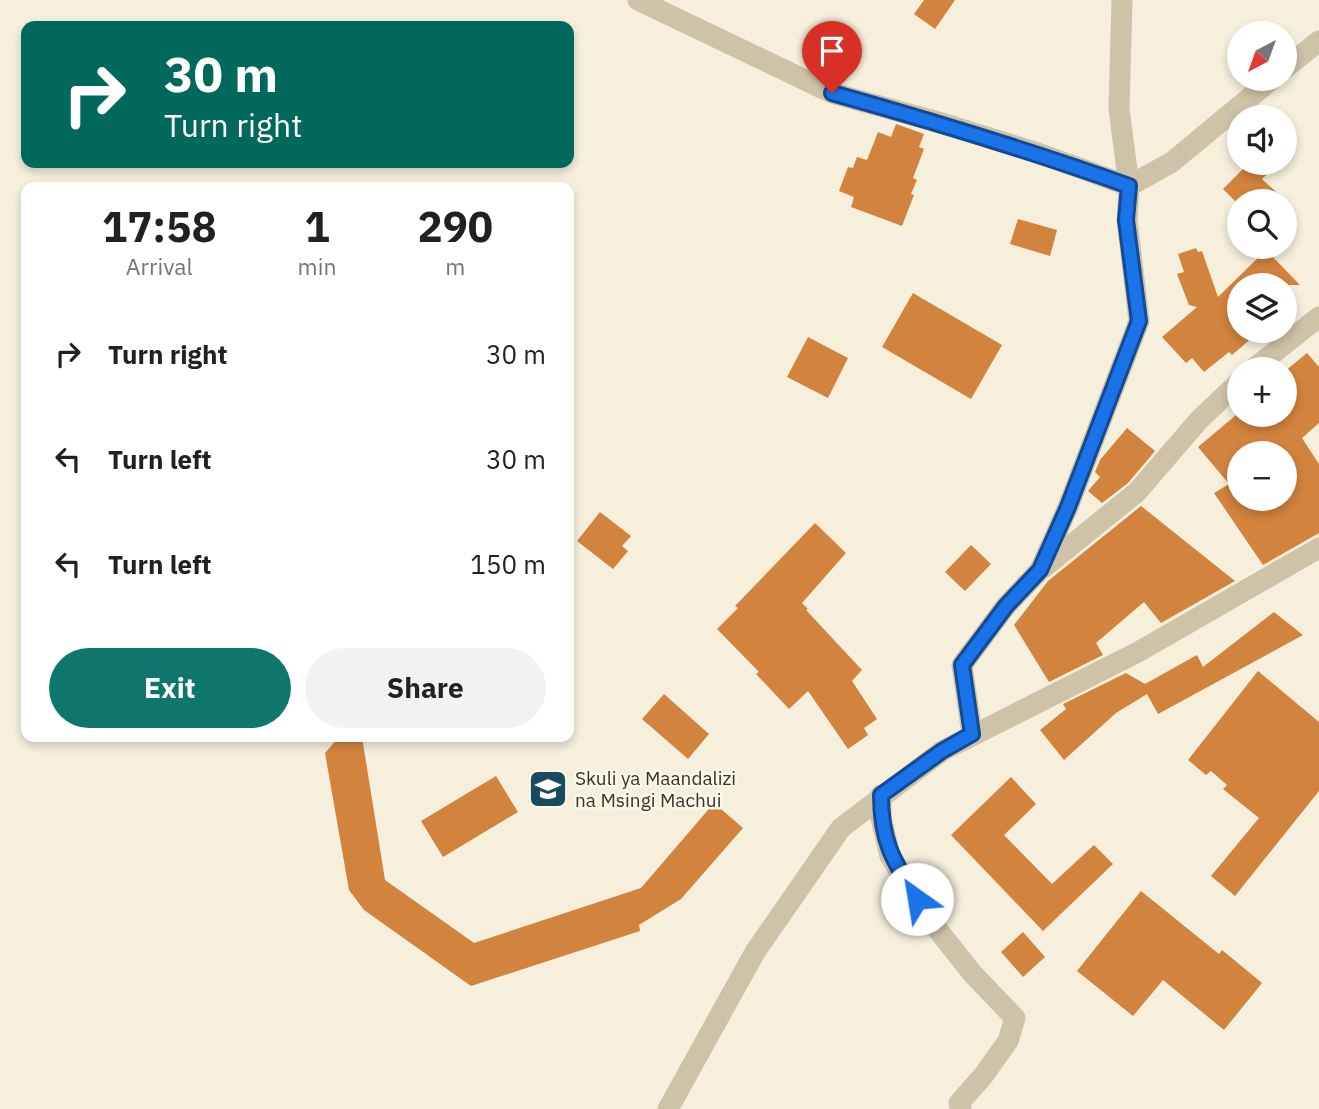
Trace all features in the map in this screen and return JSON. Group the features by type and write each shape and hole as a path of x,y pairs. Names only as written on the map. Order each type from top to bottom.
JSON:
{"street":[{"path":"638,0 832,93 1025,149 1129,186 1172,162 1258,91"},
{"path":"1040,570 1068,507 1139,321 1126,220 1129,186 1119,109 1122,0"},
{"path":"1297,59 1319,41"},
{"path":"1268,357 1319,317"},
{"path":"972,734 962,665 1006,606 1040,570 1137,492 1199,420 1227,393"},
{"path":"668,1109 755,952 841,828 942,751 1138,652 1319,548"},
{"path":"881,795 881,818 890,856 930,920 972,973 1015,1018 1008,1041 959,1103 961,1109"}],"building":[{"path":"924,0 955,0 935,29 914,14"},
{"path":"896,124 924,134 919,147 924,149 913,178 917,180 911,194 914,195 902,226 851,207 854,197 839,191 848,167 853,168 857,157 867,160 878,132 891,137"},
{"path":"1237,175 1266,175 1262,179 1273,189 1227,189 1227,193 1223,189"},
{"path":"1018,219 1057,230 1050,256 1010,244"},
{"path":"1196,248 1198,252 1202,251 1218,297 1227,288 1227,343 1246,343 1232,355 1229,352 1204,372 1192,358 1186,363 1162,337 1197,307 1189,305 1177,274 1184,272 1178,254"},
{"path":"1257,259 1275,259 1288,273 1243,273"},
{"path":"913,293 1002,345 971,399 882,347"},
{"path":"808,337 848,358 828,398 787,377"},
{"path":"1307,353 1319,367 1319,423 1302,438 1319,464 1319,533 1263,565 1214,493 1227,485 1227,511 1297,511 1297,441 1227,441 1227,482 1198,447 1227,423 1227,427 1297,427 1297,361"},
{"path":"1127,428 1155,451 1128,483 1102,503 1088,491 1100,477 1095,472 1100,460"},
{"path":"1141,506 1235,581 1161,623 1144,602 1096,643 1103,655 1049,682 1014,625 1048,581"},
{"path":"600,512 631,536 622,546 628,551 613,569 577,541"},
{"path":"815,523 846,553 802,603 862,670 852,681 877,719 864,728 868,735 848,749 808,691 789,709 756,674 759,672 717,629 738,608 735,606"},
{"path":"971,545 991,564 965,591 945,572"},
{"path":"1274,612 1303,635 1158,714 1147,694 1116,713 1064,760 1040,730 1066,709 1063,704 1126,673 1145,684 1197,655 1203,667"},
{"path":"1258,671 1319,722 1319,791 1235,896 1211,876 1259,818 1223,789 1227,785 1211,771 1206,775 1188,760"},
{"path":"664,694 709,734 688,759 642,719"},
{"path":"335,742 363,742 385,880 474,943 641,888 714,803 743,828 681,899 639,925 640,931 471,986 364,910 349,890 325,753"},
{"path":"496,776 518,812 443,857 421,821"},
{"path":"1011,777 1036,804 1004,835 1052,884 1094,845 1113,864 1043,931 951,835"},
{"path":"1141,891 1219,954 1222,950 1262,983 1224,1030 1163,980 1133,1016 1077,971"},
{"path":"1023,932 1045,957 1023,977 1001,952"}],"place":[{"name":"Skuli ya Maandalizi na Msingi Machui","path":"548,789"}],"route":[{"path":"832,93 1038,153 1129,186 1126,220 1139,321 1068,507 1040,570 1006,606 962,665 972,734 942,751 881,795 881,818 890,856 917,899"}]}
